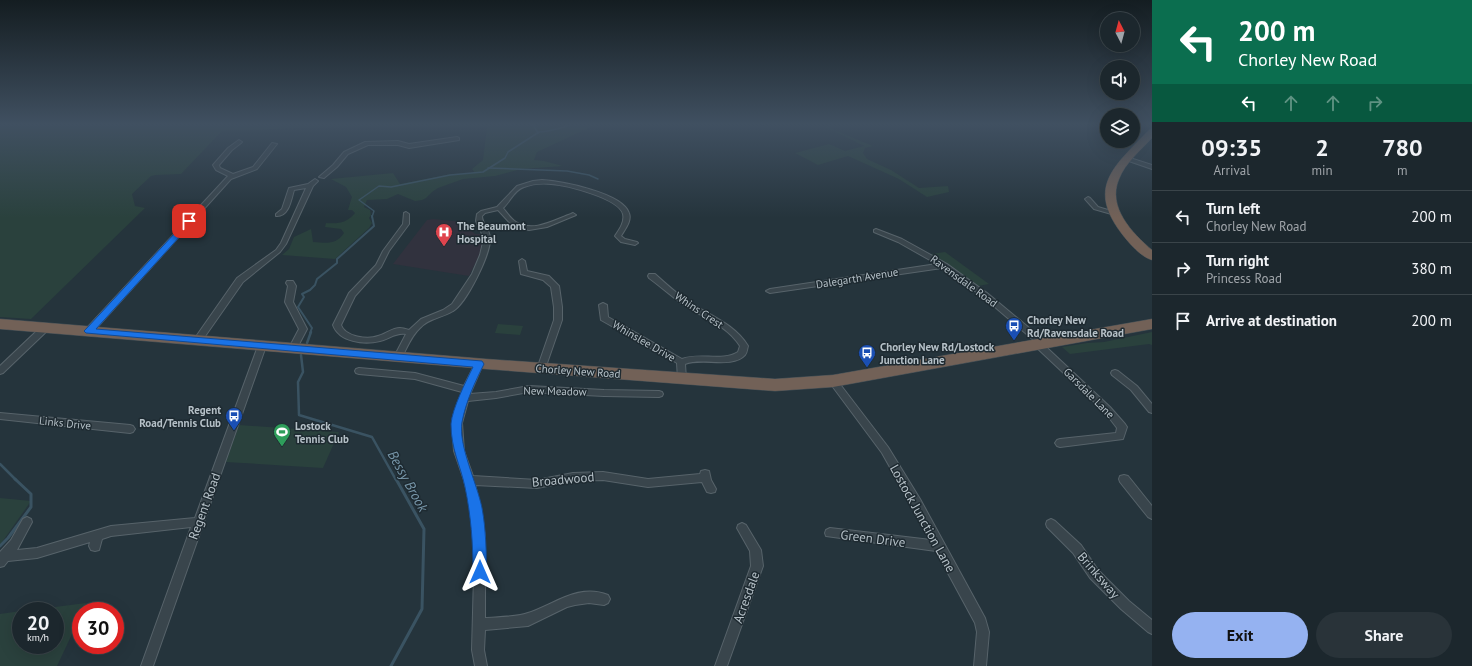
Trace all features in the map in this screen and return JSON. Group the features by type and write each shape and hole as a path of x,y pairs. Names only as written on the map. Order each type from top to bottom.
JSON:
{"highway":[{"path":"1131,156 1113,180 1110,191 1115,212 1133,240 1152,256"},
{"name":"Chorley New Road","path":"0,324 542,369 775,385 833,381 1152,324"},
{"path":"1135,327 1152,328"}],"street":[{"path":"223,156 216,164 218,169 232,176"},
{"path":"89,331 229,178 248,172 255,168 264,156"},
{"path":"198,340 240,280 278,251 284,243 313,183 312,179 314,177 322,177 335,166 342,156"},
{"path":"1128,159 1152,167"},
{"path":"398,357 410,333 425,319 450,310 455,306 476,271 486,248 486,235 478,219 479,215 483,212 499,208 514,190 523,185 550,182 573,186 611,200 623,208 626,214 626,221 618,236 623,241 635,243"},
{"path":"278,215 285,210 291,189 313,183"},
{"path":"1089,199 1096,208 1115,212"},
{"path":"499,208 515,225 528,228 542,227 573,215"},
{"path":"406,214 406,224 386,251 379,266 352,295 337,325 339,331 344,334 365,339 376,339 400,331 410,333"},
{"name":"Ravensdale Road","path":"876,231 912,246 945,265 979,290 1041,344"},
{"path":"522,261 524,271 546,278 555,286 558,320 542,369"},
{"name":"Dalegarth Avenue","path":"770,291 945,265"},
{"name":"Whins Crest","path":"652,276 684,302 720,322 741,341 744,346 742,353 734,358 695,358 681,362"},
{"path":"290,282 292,286 289,302 303,329 301,336 293,348"},
{"name":"Whinslee Drive","path":"603,305 604,318 681,362 682,379"},
{"path":"0,371 45,328"},
{"name":"Garsdale Lane","path":"1041,344 1107,409 1122,427 1120,436 1060,443"},
{"name":"Regent Road","path":"147,666 262,346"},
{"path":"479,364 465,394 457,423 459,451 469,480 476,508 480,537 478,650 481,666"},
{"path":"1113,372 1134,388 1152,410"},
{"path":"364,373 416,376 465,394"},
{"name":"Lostock Junction Lane","path":"833,381 885,450 916,502 981,622 983,632 980,666"},
{"name":"New Meadow","path":"465,394 496,395 529,389 647,397 659,394"},
{"name":"Links Drive","path":"0,416 130,429"},
{"name":"Broadwood","path":"469,480 537,484 573,477 603,476 648,483 705,476 711,490"},
{"path":"1124,479 1140,497 1152,514"},
{"path":"2,559 15,544 27,522"},
{"path":"2,559 96,540 118,530 198,522"},
{"name":"Brinksway","path":"1050,523 1076,549 1094,574 1146,628"},
{"name":"Acresdale","path":"721,666 746,601 757,566 755,550 742,528"},
{"name":"Green Drive","path":"830,533 940,546"},
{"path":"478,625 528,620 565,602 575,599 588,597 604,599"}],"shaded area":[{"name":"The Beaumont Hospital","path":"433,219 462,222 475,234 484,234 482,250 469,276 393,264 427,220"}],"green space":[{"path":"0,156 198,156 181,174 151,176 132,194 135,206 145,208 31,319 0,317"},
{"path":"483,156 535,156 534,160 563,166 521,169 495,176 463,179 438,188 422,200 415,201 398,194 387,199 367,200 364,207 370,210 371,215 369,218 372,223 369,228 335,259 282,255 289,249 294,237 311,229 313,242 327,243 338,240 344,233 341,229 325,227 326,223 345,221 355,213 352,210 348,210 352,197 346,187 331,179 393,173 400,184 451,174 475,173 472,169 483,160"},
{"path":"801,156 848,156 818,165"},
{"path":"848,156 865,156 867,159 891,170 919,188 948,186 949,192 927,197 899,179"},
{"path":"945,252 989,284 978,286 931,254"},
{"path":"498,324 523,326 520,335 495,333"},
{"path":"1152,332 1152,345 1149,344 1070,354 1062,347 1104,342"},
{"name":"Lostock Tennis Club","path":"239,425 339,432 323,468 226,462"},
{"path":"0,498 31,501 0,545"},
{"path":"72,605 72,634 64,651 64,606"},
{"path":"12,612 12,654 63,654 57,666 0,666 0,614"}],"waterway":[{"path":"489,168 506,156"},
{"name":"Bessy Brook","path":"372,217 374,211 359,200 379,186 391,187 450,175 483,172 489,168"},
{"path":"489,168 567,171 589,175 598,179"},
{"name":"Bessy Brook","path":"310,333 312,328 298,307 304,297 302,294 310,290 315,285 317,279 337,263 337,259 374,226 372,217"},
{"name":"Bessy Brook","path":"307,343 311,332"},
{"name":"Bessy Brook","path":"301,355 303,372 298,382 299,415 372,437 396,480"},
{"path":"0,464 15,479"},
{"path":"0,546 8,538 31,507 31,494 15,479"},
{"name":"Bessy Brook","path":"391,666 422,609 424,529 396,479"}],"place":[{"name":"The Beaumont Hospital","path":"444,247"},
{"name":"Chorley New Rd/Ravensdale Road","path":"1014,341"},
{"name":"Chorley New Rd/Lostock Junction Lane","path":"867,368"},
{"name":"Regent Road/Tennis Club","path":"234,431"},
{"name":"Lostock Tennis Club","path":"282,447"}],"route":[{"path":"189,221 89,331 479,364 464,398 457,423 459,451 469,480 476,508 480,537 480,572"}]}
